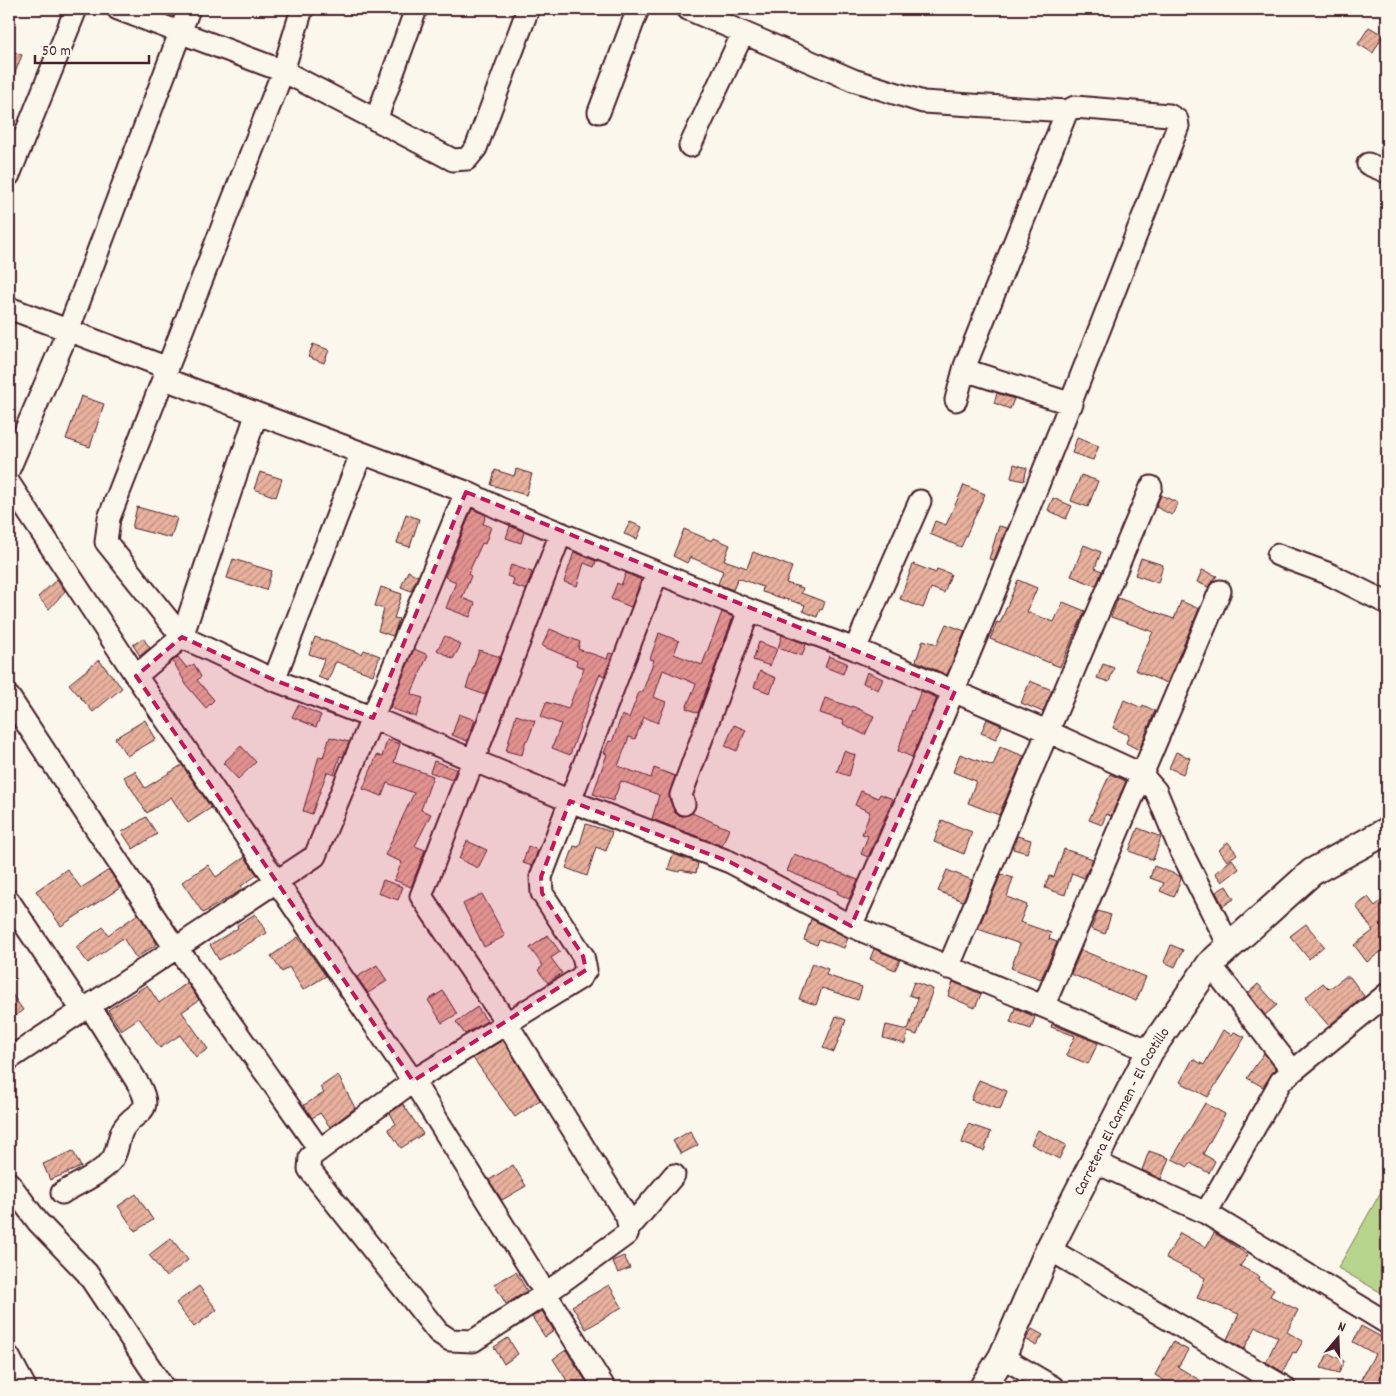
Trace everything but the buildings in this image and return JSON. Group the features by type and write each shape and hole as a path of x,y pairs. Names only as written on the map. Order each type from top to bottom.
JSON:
{"main road":[{"name":"Carretera El Carmen - El Ocotillo","path":"983,1387 1002,1357 1049,1249 1150,1051 1210,964 1312,872 1387,831"}],"street":[{"path":"9,175 76,9"},
{"path":"118,9 283,71 452,160 467,159 480,139 528,9"},
{"path":"9,469 68,330 190,9"},
{"path":"302,9 283,71 109,518 106,542 182,638 274,680 373,718 472,761 570,801 730,862 850,926 948,968 1044,1005 1150,1051"},
{"path":"376,120 416,9"},
{"path":"599,112 638,9"},
{"path":"688,9 853,80 923,102 1068,111 1075,107 1169,115 1177,120 1178,126 1072,404 955,691 850,926"},
{"path":"690,146 743,33"},
{"path":"956,400 965,366 1068,111"},
{"path":"1368,164 1387,172"},
{"path":"9,308 68,330 256,414 466,492 657,573 749,610 855,649 1049,732 1141,774 1156,791 1180,849 1230,947"},
{"path":"965,366 971,372 1072,404"},
{"path":"136,676 182,638 256,414"},
{"path":"274,680 361,454"},
{"path":"9,483 136,676 413,1081 604,1387"},
{"path":"948,968 1151,487"},
{"path":"9,1059 86,1007 181,954 277,880 315,856 466,492"},
{"path":"855,649 920,500"},
{"path":"561,533 421,896 506,1022 627,1217 629,1228"},
{"path":"1278,555 1327,573 1387,603"},
{"path":"657,573 541,877 542,893 582,956 586,970 580,978 413,1081 319,1149 310,1158 309,1169 438,1332 450,1340 473,1341 545,1294 627,1234 629,1228 674,1175"},
{"path":"1044,1005 1141,774 1180,690 1220,591"},
{"path":"684,804 681,795 749,610"},
{"path":"9,697 181,954 319,1149"},
{"path":"9,901 86,1007 146,1097 146,1106 138,1116 124,1127 113,1158 97,1172 62,1193"},
{"path":"1210,964 1293,1071"},
{"path":"1206,1213 1281,1081 1387,994"},
{"path":"1095,1162 1206,1213 1387,1323"},
{"path":"9,1183 38,1222 87,1273 163,1387"},
{"path":"1049,1249 1284,1387"},
{"path":"9,1357 25,1387"},
{"path":"1002,1357 1053,1387"}],"highlighted area":[{"path":"466,492 955,691 851,926 730,862 570,801 541,877 542,893 583,956 586,970 413,1081 136,676 182,637 274,680 373,718"}],"green space":[{"path":"1387,1181 1387,1296 1338,1268"}]}
